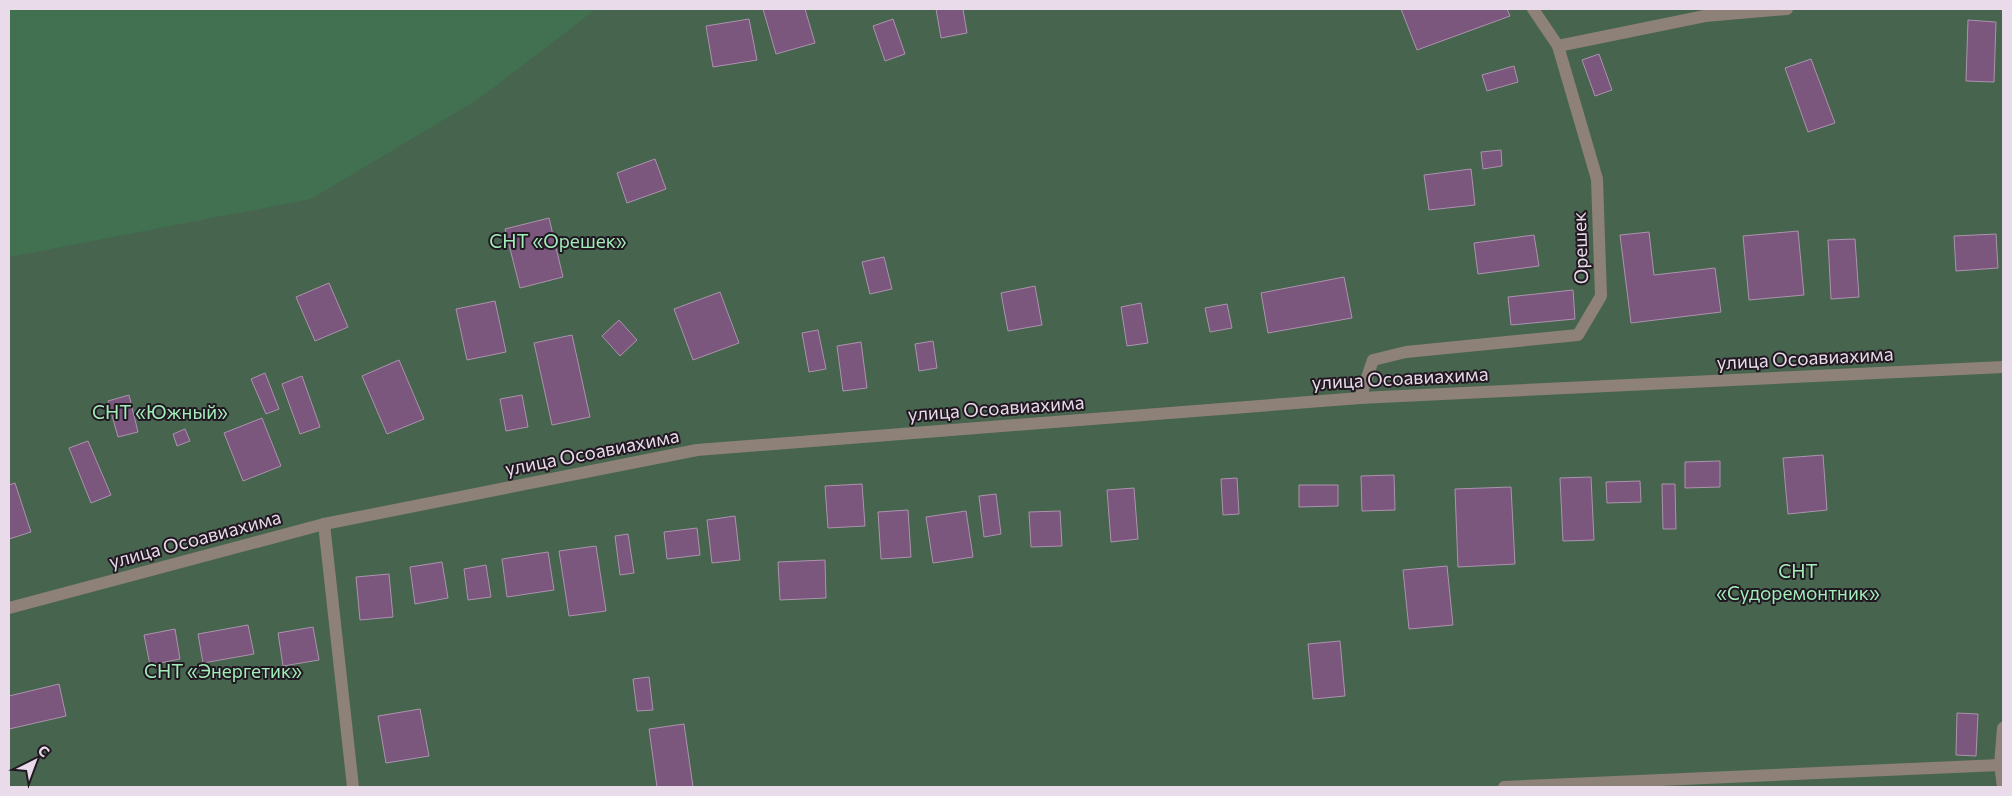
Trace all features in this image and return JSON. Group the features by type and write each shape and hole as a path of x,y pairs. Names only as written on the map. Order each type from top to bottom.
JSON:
{"street":[{"name":"Орешек","path":"1360,398 1373,360 1406,352 1578,335 1601,296 1597,179 1558,46 1533,9"},
{"path":"1558,46 1705,16 1787,9"},
{"name":"улица Осоавиахима","path":"9,608 324,524 697,450 1360,398 2003,367"},
{"path":"324,524 353,787"},
{"path":"2003,728 2000,765 2003,787"},
{"path":"1504,787 2000,765"}],"green space":[{"path":"9,9 596,9 480,98 311,199 9,257"},
{"path":"502,9 2003,9 2003,787 9,787 9,137"}],"building":[{"path":"763,9 805,9 815,43 776,54"},
{"path":"936,9 963,9 967,33 941,38"},
{"path":"1401,9 1507,9 1510,16 1417,50"},
{"path":"749,19 757,60 713,67 706,26"},
{"path":"893,19 905,54 885,61 873,26"},
{"path":"1968,20 1996,22 1994,82 1966,81"},
{"path":"1599,54 1612,90 1595,96 1582,60"},
{"path":"1811,59 1835,123 1808,132 1785,68"},
{"path":"1514,66 1518,82 1487,91 1482,75"},
{"path":"1501,150 1502,166 1483,169 1481,152"},
{"path":"655,159 666,189 627,203 617,173"},
{"path":"1471,169 1475,205 1429,210 1424,175"},
{"path":"549,218 563,277 520,288 505,229"},
{"path":"1798,231 1804,295 1749,300 1743,236"},
{"path":"1649,232 1654,275 1715,268 1721,312 1631,323 1620,235"},
{"path":"1996,234 1998,268 1956,271 1954,236"},
{"path":"1534,235 1539,266 1478,274 1474,243"},
{"path":"1855,239 1859,297 1831,299 1828,240"},
{"path":"884,257 892,289 870,294 862,262"},
{"path":"1344,277 1352,318 1268,333 1261,293"},
{"path":"329,283 348,327 315,341 296,297"},
{"path":"1035,286 1042,325 1008,331 1001,293"},
{"path":"1573,290 1575,319 1511,325 1508,297"},
{"path":"720,292 739,343 693,360 674,309"},
{"path":"495,301 506,352 467,360 456,309"},
{"path":"1141,303 1148,343 1127,346 1121,307"},
{"path":"1227,304 1232,328 1210,332 1205,308"},
{"path":"619,320 637,340 620,356 602,336"},
{"path":"818,330 826,369 809,372 802,333"},
{"path":"572,335 590,417 552,425 534,343"},
{"path":"933,341 937,368 919,371 915,344"},
{"path":"861,342 867,388 843,391 837,346"},
{"path":"399,360 424,419 387,434 362,376"},
{"path":"265,373 279,409 266,414 251,379"},
{"path":"302,376 320,427 300,434 282,384"},
{"path":"129,395 138,432 118,437 108,401"},
{"path":"522,395 528,427 506,431 500,399"},
{"path":"262,418 281,466 243,481 224,433"},
{"path":"185,429 190,441 177,446 173,434"},
{"path":"88,441 111,495 91,503 69,448"},
{"path":"1823,455 1827,510 1788,514 1783,458"},
{"path":"1720,461 1720,487 1685,488 1685,462"},
{"path":"1394,475 1395,510 1362,511 1361,476"},
{"path":"1591,477 1594,540 1563,541 1560,478"},
{"path":"1237,478 1239,514 1223,515 1221,479"},
{"path":"1640,481 1641,502 1607,503 1606,482"},
{"path":"15,483 31,532 9,539 9,485"},
{"path":"862,484 865,526 828,528 825,486"},
{"path":"1662,484 1675,484 1676,529 1663,529"},
{"path":"1299,485 1338,485 1338,506 1299,507"},
{"path":"1511,487 1515,564 1458,567 1455,489"},
{"path":"1134,488 1138,539 1111,542 1107,490"},
{"path":"996,494 1001,534 984,537 979,496"},
{"path":"908,510 911,557 881,559 878,512"},
{"path":"966,511 973,557 933,563 926,517"},
{"path":"1060,511 1062,546 1031,547 1029,512"},
{"path":"735,516 740,560 712,563 707,520"},
{"path":"697,528 700,555 667,559 664,532"},
{"path":"628,534 634,573 620,575 615,536"},
{"path":"596,546 606,611 569,616 559,551"},
{"path":"548,552 554,590 507,597 502,559"},
{"path":"825,560 826,598 780,600 778,562"},
{"path":"442,562 448,598 415,604 410,567"},
{"path":"486,565 491,597 468,600 464,569"},
{"path":"1447,566 1453,625 1409,629 1403,570"},
{"path":"389,574 393,617 360,620 356,577"},
{"path":"248,625 254,654 203,663 198,634"},
{"path":"313,627 319,660 283,666 278,633"},
{"path":"175,629 180,659 150,665 144,635"},
{"path":"1340,641 1345,696 1313,699 1308,644"},
{"path":"649,677 653,710 637,711 633,679"},
{"path":"59,684 66,716 9,729 9,696"},
{"path":"420,709 429,756 386,763 378,716"},
{"path":"1957,713 1978,714 1976,756 1956,755"},
{"path":"684,724 693,787 657,787 649,729"}],"park label":[{"name":"СНТ «Орешек»","path":"558,241"},
{"name":"СНТ «Южный»","path":"160,412"},
{"name":"СНТ «Судоремонтник»","path":"1798,582"},
{"name":"СНТ «Энергетик»","path":"223,671"}]}
